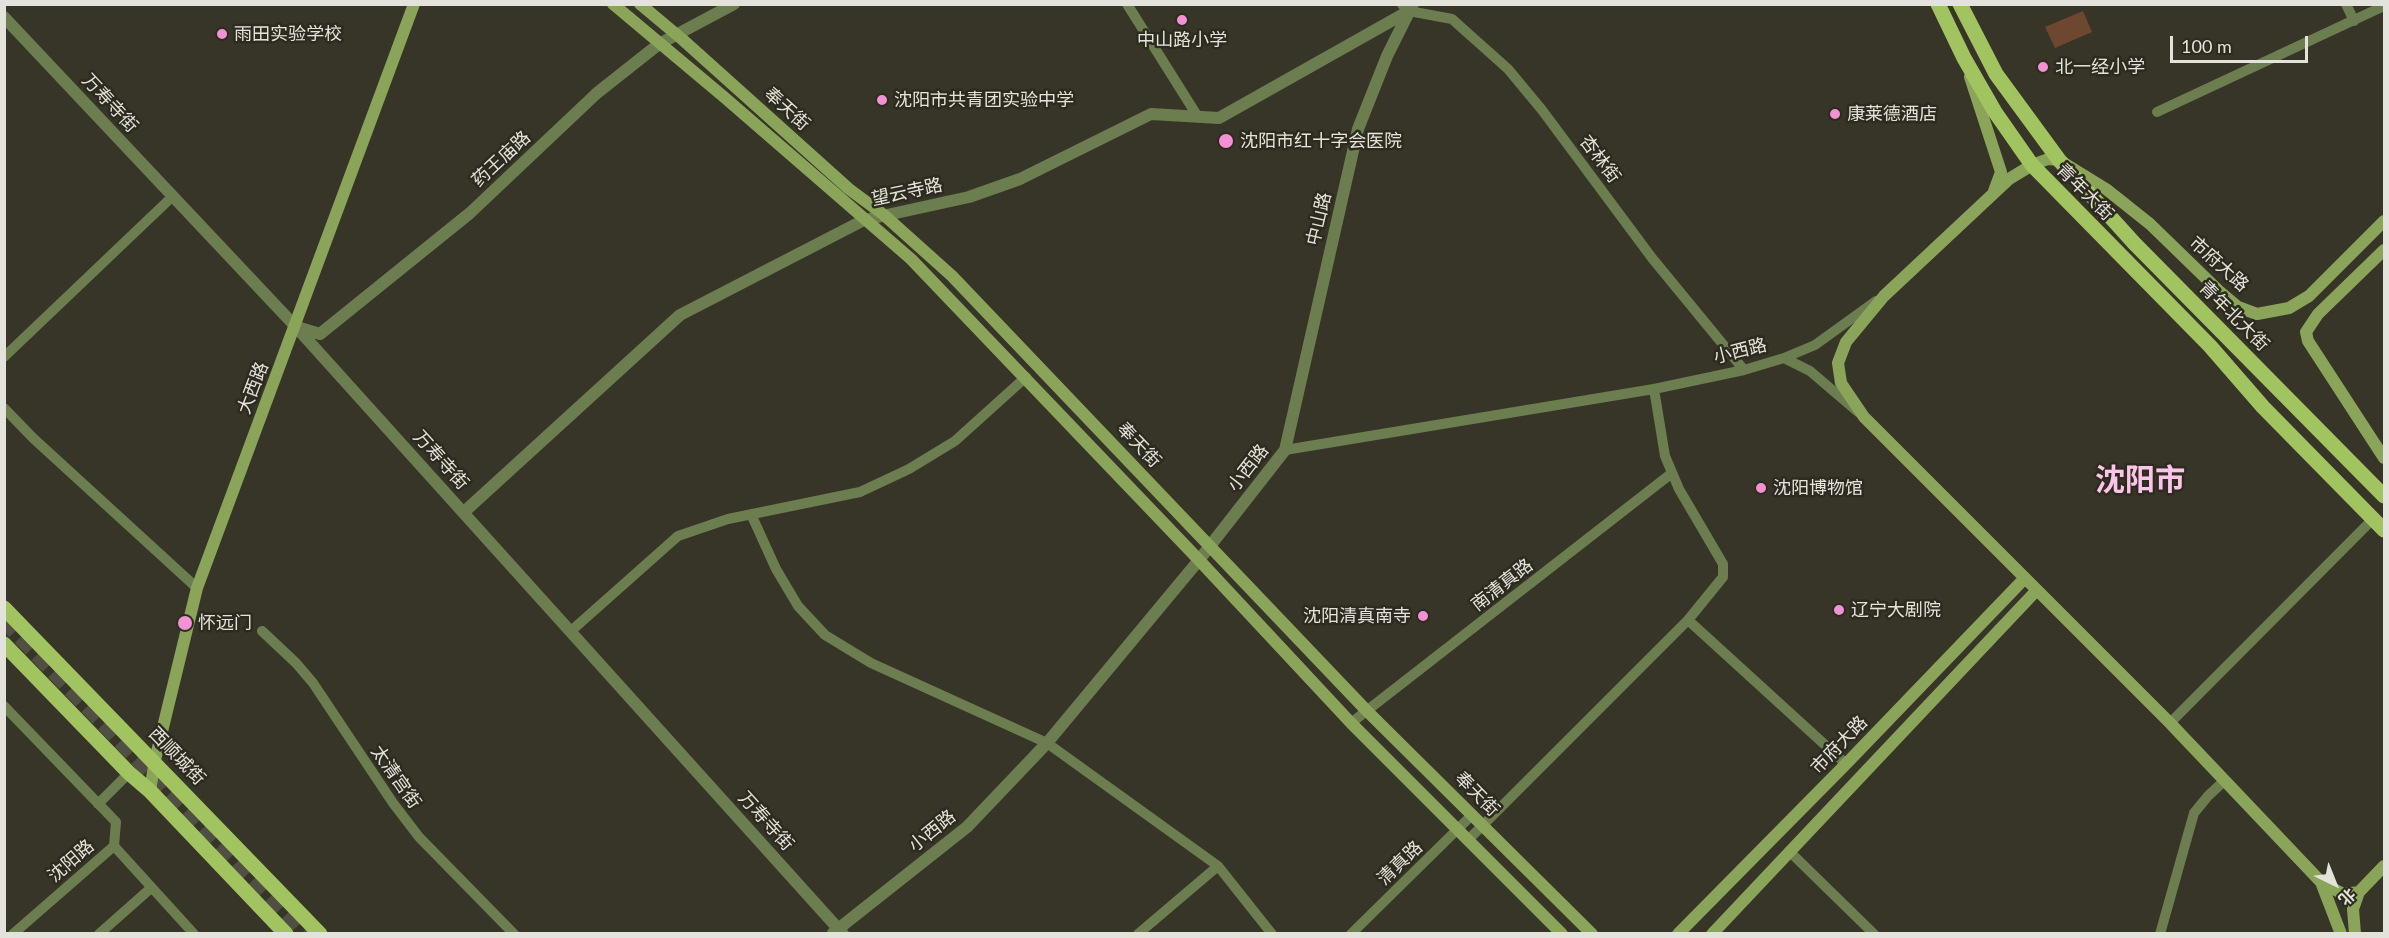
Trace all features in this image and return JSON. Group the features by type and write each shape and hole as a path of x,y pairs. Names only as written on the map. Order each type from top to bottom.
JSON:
{"main road":[{"name":"大西路","path":"150,791 155,760 196,588 296,327 414,4"},
{"name":"奉天街","path":"613,4 911,259 1200,560 1351,723 1562,933"},
{"name":"奉天街","path":"640,4 849,189 884,215 952,276 1366,710 1592,933"},
{"name":"青年大街","path":"1938,4 1964,58 1995,112 2032,165 2210,346 2263,407 2379,524"},
{"name":"青年大街","path":"1960,4 1996,74 2059,160"},
{"path":"1964,58 2001,172 1992,194"},
{"path":"2059,160 2048,159 2032,165 2010,179 1884,296 1846,342 1838,363 1841,383 1864,417 2169,723 2320,882 2343,894 2359,891"},
{"name":"市府大路","path":"2059,160 2128,205 2219,291 2238,307 2257,314 2289,308 2309,296 2385,221"},
{"name":"青年北大街","path":"2059,160 2134,243 2385,496"},
{"path":"2385,250 2318,314 2306,332 2308,340 2385,458"},
{"name":"市府大路","path":"1678,933 1846,764 2024,579"},
{"name":"市府大路","path":"1712,933 2036,591"},
{"name":"西顺城街","path":"4,608 155,760 320,933"},
{"path":"4,644 129,773 150,791 286,933"},
{"path":"2355,933 2353,909 2359,891 2385,866"},
{"path":"2320,882 2341,933"}],"street":[{"name":"药王庙路","path":"296,327 321,334 470,213 597,93 659,44 734,4"},
{"path":"1127,4 1198,117"},
{"path":"2346,4 2354,21"},
{"name":"望云寺路","path":"464,512 680,315 864,220 969,197 1020,179 1151,114 1219,118 1409,6"},
{"name":"杏林街","path":"1409,6 1452,19 1508,69 1542,110 1652,258 1744,370"},
{"name":"中山路","path":"1285,450 1358,129 1409,6"},
{"path":"2157,112 2385,6"},
{"name":"万寿寺街","path":"4,17 296,327 571,631 838,932"},
{"path":"4,357 173,196"},
{"name":"小西路","path":"838,932 967,827 1047,743 1200,560 1285,450 1654,389 1744,370 1784,358 1815,345 1884,296"},
{"path":"1784,358 1810,371 1864,417"},
{"path":"571,631 678,536 728,519 860,492 909,469 955,441 1026,377"},
{"path":"1468,840 1688,620 1723,577 1723,564 1679,489 1665,456 1654,389"},
{"path":"4,408 33,438 196,588"},
{"name":"南清真路","path":"1351,723 1672,473"},
{"path":"751,514 781,579 798,606 825,635 871,663 1047,743 1218,866 1272,933"},
{"path":"2169,723 2379,524"},
{"path":"1688,620 1846,764"},
{"name":"太清宫街","path":"262,631 296,663 313,683 394,805 419,837 514,933"},
{"name":"沈阳路","path":"4,706 116,822 114,846 13,933"},
{"path":"98,804 129,773"},
{"path":"2160,933 2194,813 2223,782"},
{"name":"清真路","path":"1351,933 1472,815"},
{"path":"114,846 194,933"},
{"path":"1790,851 1874,933"},
{"path":"1137,933 1218,866"},
{"path":"99,933 151,888"}],"shaded area":[{"path":"2083,11 2092,32 2055,48 2045,27"}],"tunnel":[{"path":"4,620 306,934"}],"place":[{"name":"中山路小学","path":"1182,20"},
{"name":"雨田实验学校","path":"222,34"},
{"name":"北一经小学","path":"2043,67"},
{"name":"沈阳市共青团实验中学","path":"882,100"},
{"name":"康莱德酒店","path":"1835,114"},
{"name":"沈阳市红十字会医院","path":"1226,141"},
{"name":"沈阳博物馆","path":"1761,488"},
{"name":"辽宁大剧院","path":"1839,610"},
{"name":"沈阳清真南寺","path":"1423,616"},
{"name":"怀远门","path":"185,623"}],"district":[{"name":"沈阳市","path":"2140,480"}]}
